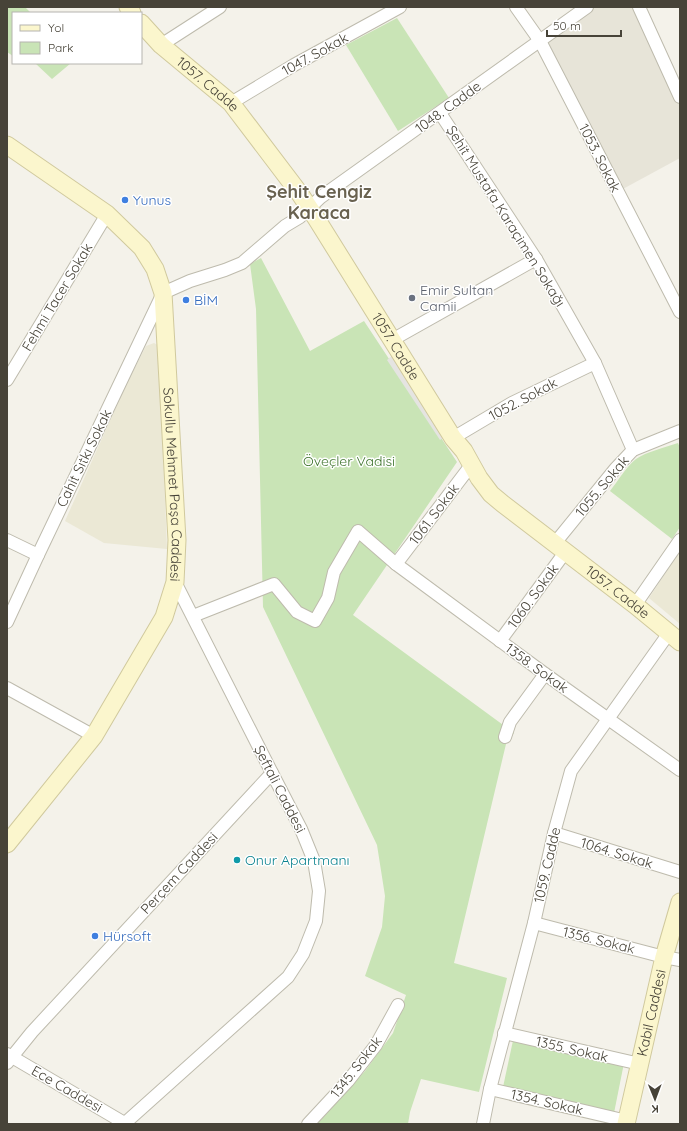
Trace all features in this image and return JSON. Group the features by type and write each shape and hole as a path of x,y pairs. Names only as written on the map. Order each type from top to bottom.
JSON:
{"main road":[{"name":"1057. Cadde","path":"142,24 161,45 231,103 309,207 453,438 464,451 479,478 491,494 635,605 674,637"},
{"name":"Sokullu Mehmet Paşa Caddesi","path":"7,145 107,214 142,248 155,269 163,293 177,540 175,582 164,617 94,736 7,844"},
{"name":"Kabil Caddesi","path":"627,1122 640,1064 672,958 680,902"}],"street":[{"path":"161,45 220,7"},
{"name":"1047. Sokak","path":"231,103 400,7"},
{"name":"1053. Sokak","path":"516,7 540,41 680,312"},
{"name":"1048. Cadde","path":"163,293 190,281 242,263 285,226 300,217 321,197 587,7"},
{"path":"639,7 680,97"},
{"name":"Şehit Mustafa Karaçimen Sokağı","path":"440,113 536,259 595,362 633,450"},
{"name":"Fehmi Tacer Sokak","path":"7,380 107,214"},
{"path":"392,340 536,259"},
{"name":"Cahit Sıtkı Sokak","path":"7,622 163,293"},
{"name":"1052. Sokak","path":"453,438 512,403 595,362"},
{"name":"1055. Sokak","path":"560,547 616,468 633,450 680,431"},
{"name":"1061. Sokak","path":"396,564 472,464"},
{"name":"1358. Sokak","path":"193,616 274,584 297,612 315,621 328,598 334,572 358,531 396,564 608,720 680,770"},
{"path":"7,540 38,555"},
{"path":"635,605 680,540"},
{"name":"1060. Sokak","path":"500,641 560,547"},
{"name":"Şeftali Caddesi","path":"125,1124 288,977 302,954 316,921 319,891 314,860 301,829 175,582"},
{"name":"1059. Cadde","path":"483,1124 490,1089 534,923 554,833 571,771 608,720 674,637"},
{"path":"505,737 510,722 545,674"},
{"path":"7,688 94,736"},
{"name":"Perçem Caddesi","path":"8,1058 272,773"},
{"name":"1064. Sokak","path":"554,833 680,872"},
{"name":"1356. Sokak","path":"534,923 672,958"},
{"name":"1345. Sokak","path":"308,1124 348,1081 376,1045 398,1005"},
{"name":"1355. Sokak","path":"504,1033 640,1064"},
{"name":"Ece Caddesi","path":"8,1058 125,1124"},
{"name":"1354. Sokak","path":"490,1089 627,1122"}],"shaded area":[{"path":"593,7 635,7 680,106 680,158 621,190 541,44"},
{"path":"154,343 159,346 167,549 104,543 65,521 126,385 146,346"},
{"path":"393,355 447,435 440,440 387,360"},
{"path":"680,551 680,624 649,598"}],"green space":[{"path":"7,7 25,7 30,12 12,12 12,55 7,52"},
{"path":"397,18 449,98 398,131 346,45"},
{"path":"36,64 70,64 52,79"},
{"name":"Öveçler Vadisi","path":"261,258 310,351 364,321 457,462 353,615 514,733 506,744 454,963 507,978 479,1092 421,1079 410,1112 408,1124 317,1124 365,1071 393,1033 406,995 365,976 382,927 385,896 377,845 263,607 256,309 250,264"},
{"path":"678,443 680,448 680,527 672,539 610,491 625,470 640,456"},
{"path":"514,1036 624,1063 614,1113 503,1087"}],"place":[{"name":"Yunus","path":"125,200"},
{"name":"Emir Sultan Camii","path":"412,298"},
{"name":"BİM","path":"186,300"},
{"name":"Onur Apartmanı","path":"237,860"},
{"name":"Hürsoft","path":"95,936"}],"district":[{"name":"Şehit Cengiz Karaca","path":"319,201"}]}
